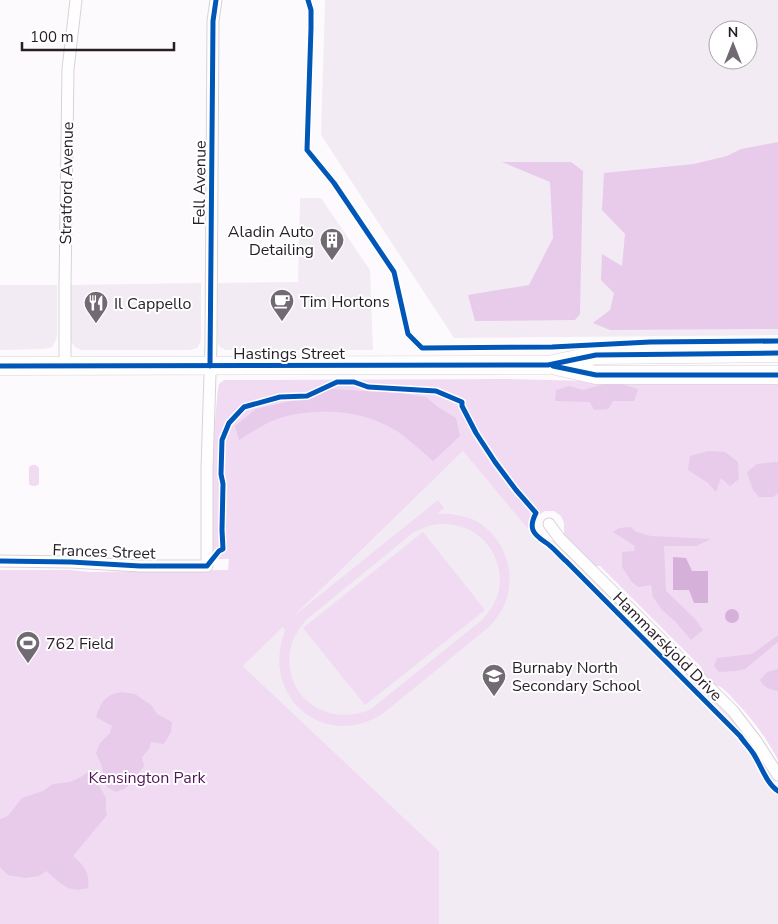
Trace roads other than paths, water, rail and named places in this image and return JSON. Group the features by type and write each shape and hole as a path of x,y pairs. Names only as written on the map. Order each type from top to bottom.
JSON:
{"main road":[{"name":"Hastings Street","path":"0,366 548,365 596,355 778,353"},
{"name":"Hastings Street","path":"548,365 596,375 778,375"}],"street":[{"name":"Stratford Avenue","path":"65,366 68,69 76,0"},
{"name":"Fell Avenue","path":"207,566 213,21 216,0"},
{"name":"Hammarskjold Drive","path":"550,524 560,539 733,711 756,741 778,775"},
{"name":"Frances Street","path":"0,561 71,562 140,566 207,566"}],"place":[{"name":"Aladin Auto Detailing","path":"332,261"},
{"name":"Tim Hortons","path":"282,322"},
{"name":"Il Cappello","path":"96,324"},
{"name":"762 Field","path":"28,664"},
{"name":"Burnaby North Secondary School","path":"494,697"}],"park label":[{"name":"Kensington Park","path":"147,777"}]}
